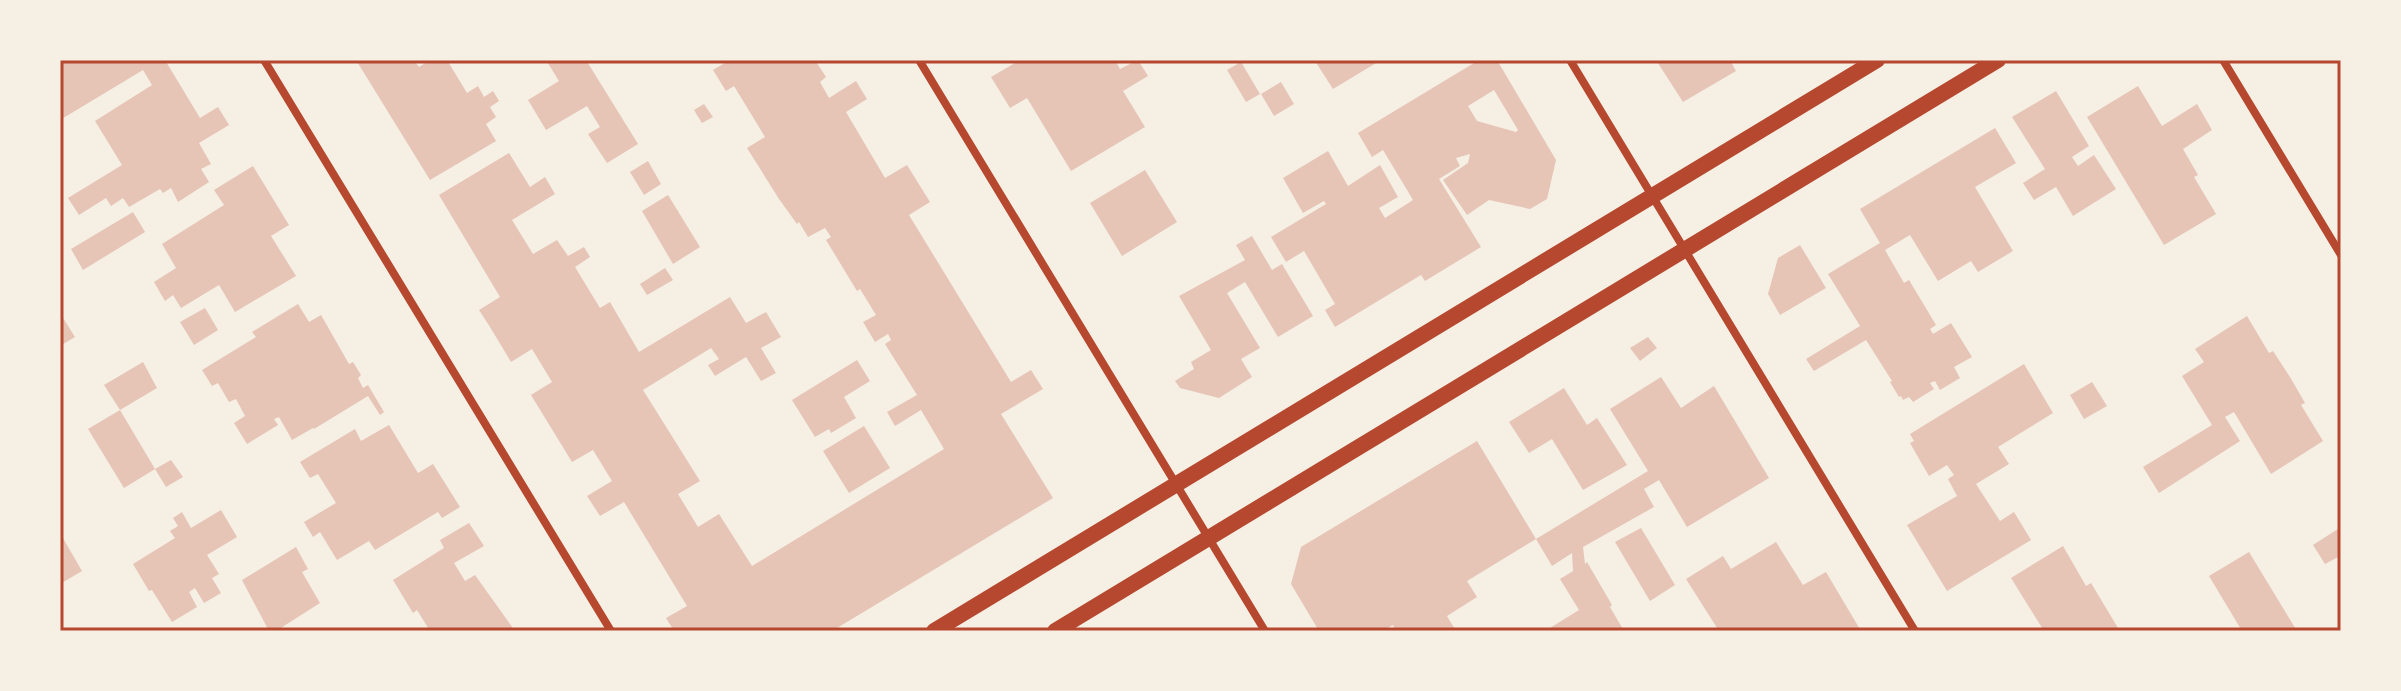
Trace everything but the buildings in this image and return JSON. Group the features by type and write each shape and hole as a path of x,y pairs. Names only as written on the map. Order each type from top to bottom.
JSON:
{"main road":[{"path":"934,631 1877,60"},
{"path":"1055,631 1998,60"}],"street":[{"path":"264,60 611,631"},
{"path":"919,60 1265,631"},
{"path":"1570,60 1915,631"},
{"path":"2223,60 2341,255"}]}
